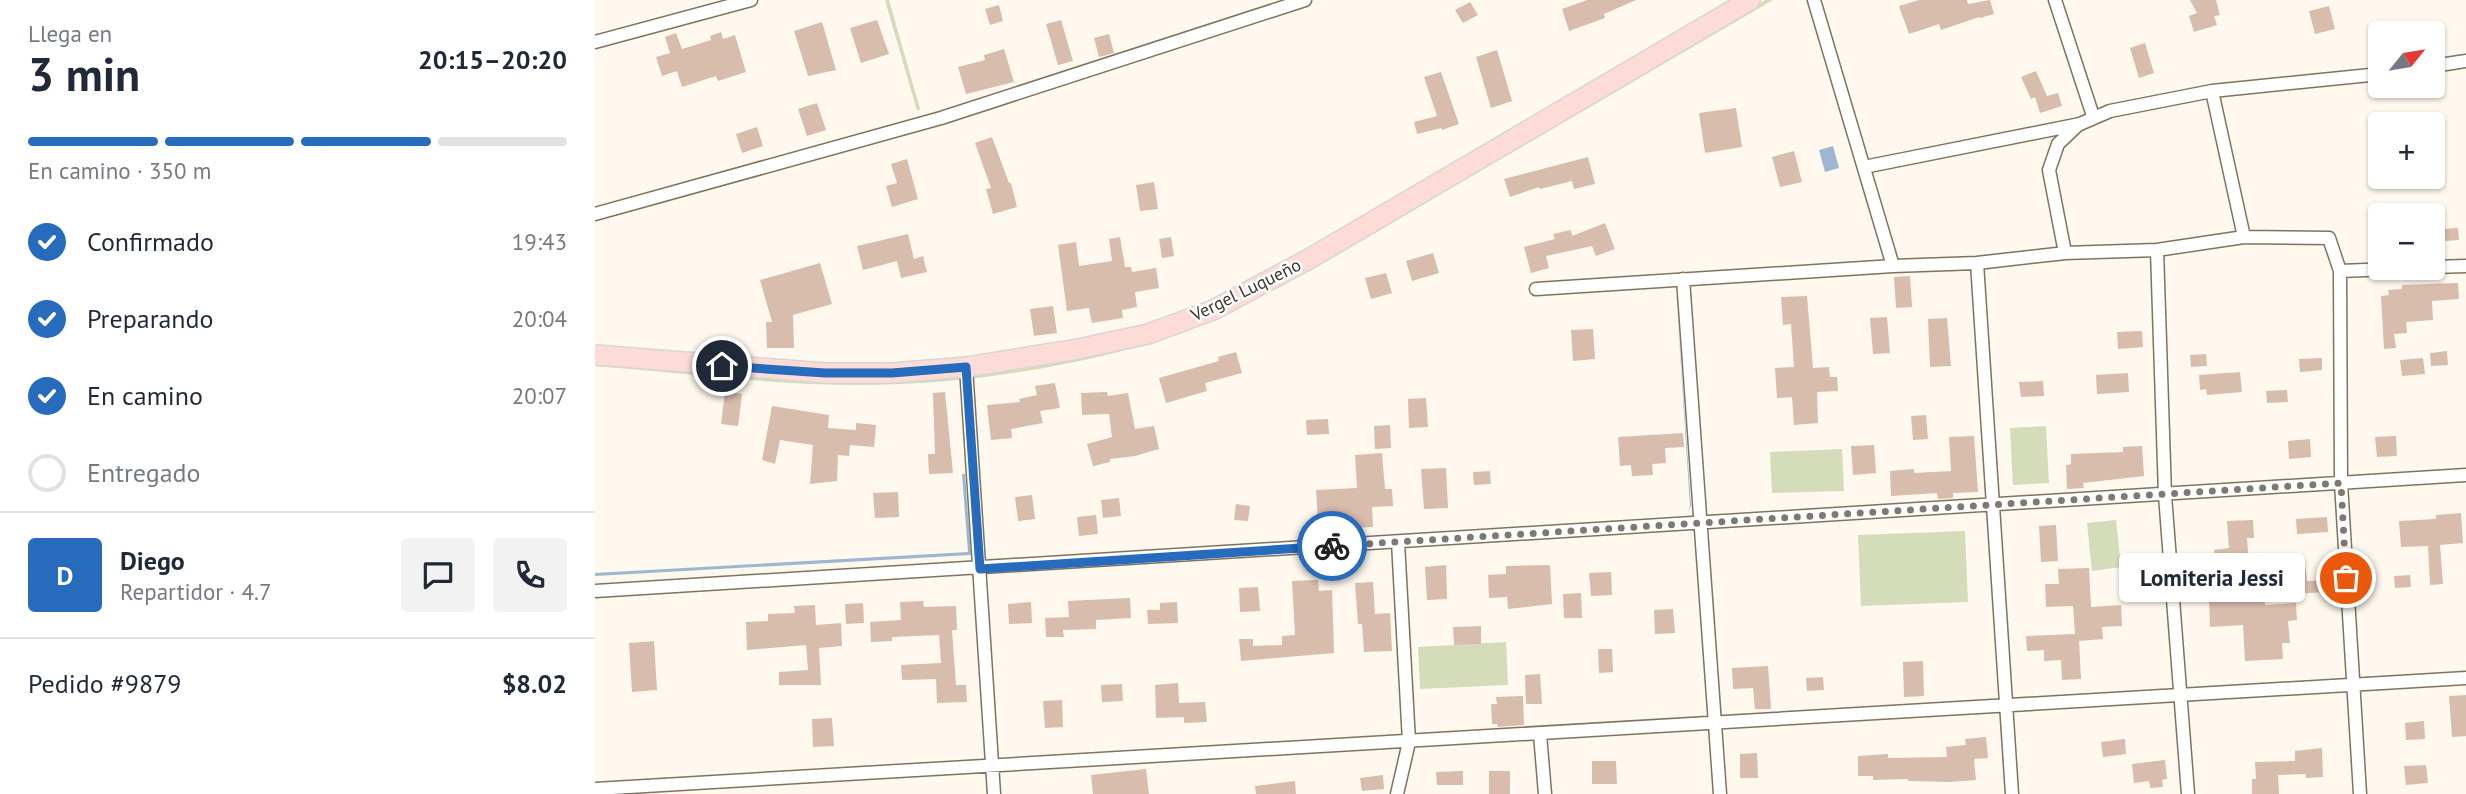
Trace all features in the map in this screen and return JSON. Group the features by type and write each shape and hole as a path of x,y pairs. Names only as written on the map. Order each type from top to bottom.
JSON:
{"main road":[{"name":"Vergel Luqueño","path":"595,355 825,373 892,373 966,367 1148,334 1213,310 1309,259 1750,0"}],"street":[{"path":"595,42 751,0"},
{"path":"595,214 941,118 1305,0"},
{"path":"1814,0 1893,266"},
{"path":"2055,0 2093,116"},
{"path":"2445,64 2466,61"},
{"path":"2065,253 2049,170 2059,144 2093,116 2212,91 2368,75"},
{"path":"2212,91 2244,237"},
{"path":"1864,167 2080,124"},
{"path":"1536,289 1976,263 2065,253 2157,250 2244,237 2329,238 2340,271 2341,483 2360,794"},
{"path":"2157,250 2165,495 2188,794"},
{"path":"1976,263 2012,794"},
{"path":"2445,267 2466,266"},
{"path":"2340,271 2368,270"},
{"path":"1683,279 1720,794"},
{"path":"966,367 994,794"},
{"path":"595,591 2466,475"},
{"path":"1397,794 1409,742 1398,542"},
{"path":"595,789 2466,678"},
{"path":"1540,734 1545,794"}],"green space":[{"path":"885,0 889,0 920,109 917,111"},
{"path":"1765,0 1773,0 1315,268 1236,309 1153,342 1081,361 1021,372 899,384 835,385 732,379 595,366 595,362 802,379 1038,364 1307,268"},
{"path":"2046,426 2049,483 2013,485 2010,428"},
{"path":"1842,449 1844,491 1772,493 1770,452"},
{"path":"2116,520 2121,567 2092,571 2087,523"},
{"path":"1965,531 1968,602 1861,606 1858,535"},
{"path":"1506,642 1508,685 1420,689 1418,647"}],"water":[{"path":"1833,146 1839,168 1825,172 1819,150"},
{"path":"1676,289 1691,506 1688,512 1690,506"},
{"path":"962,474 965,474 971,555 595,576 595,573 968,552"}],"building":[{"path":"1587,0 1636,0 1604,14 1605,18 1569,31 1562,9"},
{"path":"1919,0 1967,0 1968,4 1990,0 1994,14 1941,30 1939,24 1909,34 1899,6"},
{"path":"2190,0 2216,0 2220,15 2214,16 2217,25 2194,32 2189,16 2197,13"},
{"path":"1470,2 1478,15 1463,23 1455,10"},
{"path":"999,5 1003,21 990,25 985,9"},
{"path":"2329,6 2335,29 2315,34 2309,11"},
{"path":"877,20 889,54 861,63 850,28"},
{"path":"1061,20 1073,61 1058,65 1046,24"},
{"path":"822,22 836,70 808,76 794,31"},
{"path":"721,32 723,39 735,35 746,72 718,81 716,76 682,87 677,71 662,76 656,57 670,53 665,37 676,33 682,49 711,40 710,36"},
{"path":"1109,34 1114,53 1099,57 1094,38"},
{"path":"2145,43 2154,73 2139,78 2130,48"},
{"path":"1004,49 1014,82 966,94 958,67 985,60 984,55"},
{"path":"1497,50 1512,101 1491,108 1476,57"},
{"path":"2036,71 2047,96 2058,93 2062,106 2040,113 2035,97 2031,99 2021,77"},
{"path":"1441,72 1459,124 1417,134 1414,122 1437,116 1424,77"},
{"path":"817,103 826,130 807,136 798,109"},
{"path":"1736,108 1742,147 1705,153 1699,113"},
{"path":"757,127 763,146 742,153 736,134"},
{"path":"992,137 1011,183 1017,207 993,214 986,189 991,188 975,143"},
{"path":"1794,151 1802,182 1780,187 1772,157"},
{"path":"1588,157 1595,184 1574,189 1572,181 1540,189 1539,187 1510,197 1504,179"},
{"path":"907,159 918,199 892,207 886,186 897,183 891,164"},
{"path":"1154,182 1158,209 1140,211 1136,185"},
{"path":"1605,223 1615,249 1596,256 1592,246 1546,256 1549,268 1531,273 1524,247 1555,239 1553,234 1571,230 1572,236"},
{"path":"2458,228 2459,240 2445,241 2445,229"},
{"path":"908,234 914,259 923,256 927,272 901,278 897,261 863,270 857,246"},
{"path":"1120,237 1125,267 1131,267 1132,272 1156,268 1159,288 1135,292 1137,307 1122,310 1123,318 1092,323 1089,308 1067,311 1058,245 1076,242 1079,266 1112,261 1109,239"},
{"path":"1171,237 1174,256 1162,258 1159,239"},
{"path":"1433,253 1439,273 1412,281 1406,261"},
{"path":"820,263 832,304 793,315 794,348 767,348 766,322 772,322 760,280"},
{"path":"1386,273 1392,293 1371,299 1365,278"},
{"path":"1910,276 1912,307 1896,308 1894,277"},
{"path":"2458,283 2459,299 2432,301 2433,320 2406,322 2407,333 2394,334 2396,348 2384,349 2381,296 2389,295 2388,290 2402,289 2402,285"},
{"path":"1807,296 1813,368 1829,367 1830,377 1837,377 1838,391 1817,392 1818,423 1794,425 1792,397 1777,398 1775,368 1794,367 1791,324 1783,325 1781,297"},
{"path":"1053,306 1057,333 1034,336 1030,309"},
{"path":"1887,317 1890,353 1873,354 1870,318"},
{"path":"1947,318 1951,366 1930,367 1928,319"},
{"path":"1593,329 1595,359 1573,361 1571,330"},
{"path":"2142,331 2143,347 2118,349 2117,332"},
{"path":"2447,351 2448,365 2431,366 2430,353"},
{"path":"1236,352 1242,373 1205,383 1207,391 1166,403 1159,378 1219,361 1218,357"},
{"path":"2206,354 2207,366 2191,367 2190,355"},
{"path":"2322,358 2322,370 2300,372 2299,359"},
{"path":"2423,358 2425,374 2402,376 2400,360"},
{"path":"2240,372 2242,392 2207,395 2206,389 2200,390 2199,375"},
{"path":"2128,373 2129,392 2097,394 2096,375"},
{"path":"2043,381 2044,396 2021,397 2019,382"},
{"path":"1055,383 1060,408 1040,411 1043,423 1011,429 1012,438 991,440 987,405 1020,402 1019,399 1037,395 1035,386"},
{"path":"2287,390 2288,402 2267,403 2266,391"},
{"path":"725,392 742,394 738,426 721,424"},
{"path":"945,392 953,473 929,474 928,454 935,454 933,393"},
{"path":"1107,392 1108,396 1128,393 1135,429 1154,426 1159,449 1110,459 1110,462 1093,466 1087,444 1112,437 1109,414 1082,415 1081,393"},
{"path":"1426,398 1428,427 1409,428 1408,399"},
{"path":"772,406 829,415 828,428 856,430 856,423 876,425 874,447 850,445 849,456 838,455 837,481 810,484 813,445 780,440 775,464 762,460"},
{"path":"1926,415 1928,439 1913,440 1911,416"},
{"path":"1328,419 1329,434 1307,435 1306,420"},
{"path":"1390,425 1391,448 1375,449 1374,426"},
{"path":"1683,433 1684,447 1665,448 1666,463 1652,464 1653,475 1632,476 1631,465 1620,466 1618,437"},
{"path":"1974,436 1978,492 1953,493 1953,498 1938,499 1937,493 1891,496 1890,471 1951,471 1949,437"},
{"path":"2396,436 2397,456 2377,457 2375,437"},
{"path":"2310,439 2311,457 2289,459 2288,441"},
{"path":"1874,445 1876,473 1853,475 1851,446"},
{"path":"2142,446 2144,476 2083,483 2084,488 2067,489 2066,465 2071,464 2071,454 2123,452 2123,447"},
{"path":"1382,453 1385,489 1392,489 1393,506 1372,507 1373,527 1350,528 1350,518 1318,520 1316,490 1357,488 1355,455"},
{"path":"1446,468 1448,508 1424,509 1421,469"},
{"path":"1490,471 1491,484 1474,485 1473,472"},
{"path":"898,492 899,517 875,518 873,493"},
{"path":"1032,495 1035,519 1018,521 1015,497"},
{"path":"1119,498 1121,516 1103,518 1101,500"},
{"path":"1236,504 1250,506 1248,521 1234,520"},
{"path":"2461,513 2463,543 2440,545 2443,584 2430,585 2428,546 2401,547 2399,521 2436,519 2436,515"},
{"path":"1096,515 1098,534 1079,536 1077,517"},
{"path":"2327,517 2328,532 2297,534 2296,519"},
{"path":"2253,520 2254,538 2247,538 2249,565 2230,567 2230,562 2215,563 2214,550 2229,548 2227,521"},
{"path":"2056,525 2058,561 2041,562 2039,526"},
{"path":"2305,563 2307,581 2338,579 2339,591 2294,594 2291,564"},
{"path":"1446,565 1447,599 1427,600 1425,567"},
{"path":"1550,565 1552,604 1508,609 1507,597 1489,598 1488,575 1506,574 1506,566"},
{"path":"2089,568 2091,607 2121,605 2122,626 2102,627 2103,639 2079,641 2081,679 2062,680 2061,660 2044,661 2044,650 2027,651 2026,636 2075,634 2073,606 2046,607 2045,584 2059,584 2058,569"},
{"path":"1611,572 1612,595 1591,596 1589,573"},
{"path":"2410,575 2411,587 2395,588 2394,576"},
{"path":"1318,580 1319,591 1332,590 1334,653 1241,661 1239,639 1253,639 1253,646 1282,645 1282,636 1295,635 1292,581"},
{"path":"1373,582 1375,614 1390,613 1392,651 1364,652 1362,624 1358,624 1355,583"},
{"path":"1258,587 1260,611 1240,612 1239,588"},
{"path":"1581,593 1582,618 1564,618 1563,594"},
{"path":"2265,597 2265,605 2296,603 2297,620 2288,621 2290,643 2282,643 2283,659 2245,661 2243,625 2210,627 2209,599"},
{"path":"1130,598 1131,618 1096,620 1096,629 1063,630 1064,637 1046,637 1045,618 1069,617 1068,601"},
{"path":"923,601 924,607 956,606 957,630 952,630 956,685 966,685 967,702 937,703 936,679 902,680 901,665 941,663 939,635 892,637 892,641 871,642 870,622 901,620 900,602"},
{"path":"1031,602 1032,623 1009,624 1008,604"},
{"path":"1177,602 1178,623 1148,624 1147,610 1160,610 1160,603"},
{"path":"863,603 864,623 846,624 845,604"},
{"path":"815,605 816,625 841,623 842,646 819,648 821,685 779,685 779,672 808,670 806,645 747,650 746,622 768,621 768,614 795,613 794,606"},
{"path":"1673,609 1675,633 1655,634 1654,610"},
{"path":"1481,626 1481,644 1454,645 1453,627"},
{"path":"654,641 657,690 632,692 629,643"},
{"path":"1598,649 1612,649 1613,672 1599,673"},
{"path":"1923,661 1924,696 1904,697 1903,662"},
{"path":"1768,666 1771,709 1755,709 1753,688 1733,689 1732,668"},
{"path":"1540,674 1542,704 1526,704 1525,675"},
{"path":"1823,677 1824,690 1807,691 1806,678"},
{"path":"1178,683 1179,703 1205,702 1207,722 1184,723 1184,717 1156,718 1155,685"},
{"path":"1122,684 1123,701 1102,702 1101,685"},
{"path":"2466,695 2466,736 2452,737 2449,696"},
{"path":"1523,696 1524,725 1498,727 1497,724 1492,724 1491,704 1497,704 1496,697"},
{"path":"1062,700 1063,727 1045,728 1043,701"},
{"path":"832,718 834,746 813,747 812,719"},
{"path":"2424,721 2425,739 2406,740 2405,723"},
{"path":"1986,737 1988,758 1974,759 1976,780 1873,780 1873,776 1858,776 1858,756 1888,754 1888,758 1947,757 1946,747 1966,745 1965,739"},
{"path":"2125,739 2126,754 2103,757 2101,742"},
{"path":"2322,748 2323,777 2306,778 2306,774 2278,775 2279,794 2252,794 2252,779 2256,779 2255,762 2295,761 2295,751"},
{"path":"1757,753 1758,778 1740,778 1740,754"},
{"path":"2165,760 2167,779 2162,780 2163,787 2150,788 2149,781 2134,783 2132,764"},
{"path":"1592,761 1616,761 1617,784 1592,784"},
{"path":"2426,765 2428,783 2406,785 2404,766"},
{"path":"1146,769 1149,794 1093,794 1091,775"},
{"path":"1463,771 1463,785 1437,785 1436,772"},
{"path":"1489,771 1510,771 1510,794 1489,794"},
{"path":"1383,775 1384,789 1362,791 1360,778"},
{"path":"1295,781 1296,794 1256,794 1255,786"}],"way so far":[{"path":"1332,546 2341,483 2346,578"}],"place":[{"name":"Lomiteria Jessi","path":"2346,578"}],"route":[{"path":"722,366 825,373 892,373 966,367 980,569 1332,546"}]}
